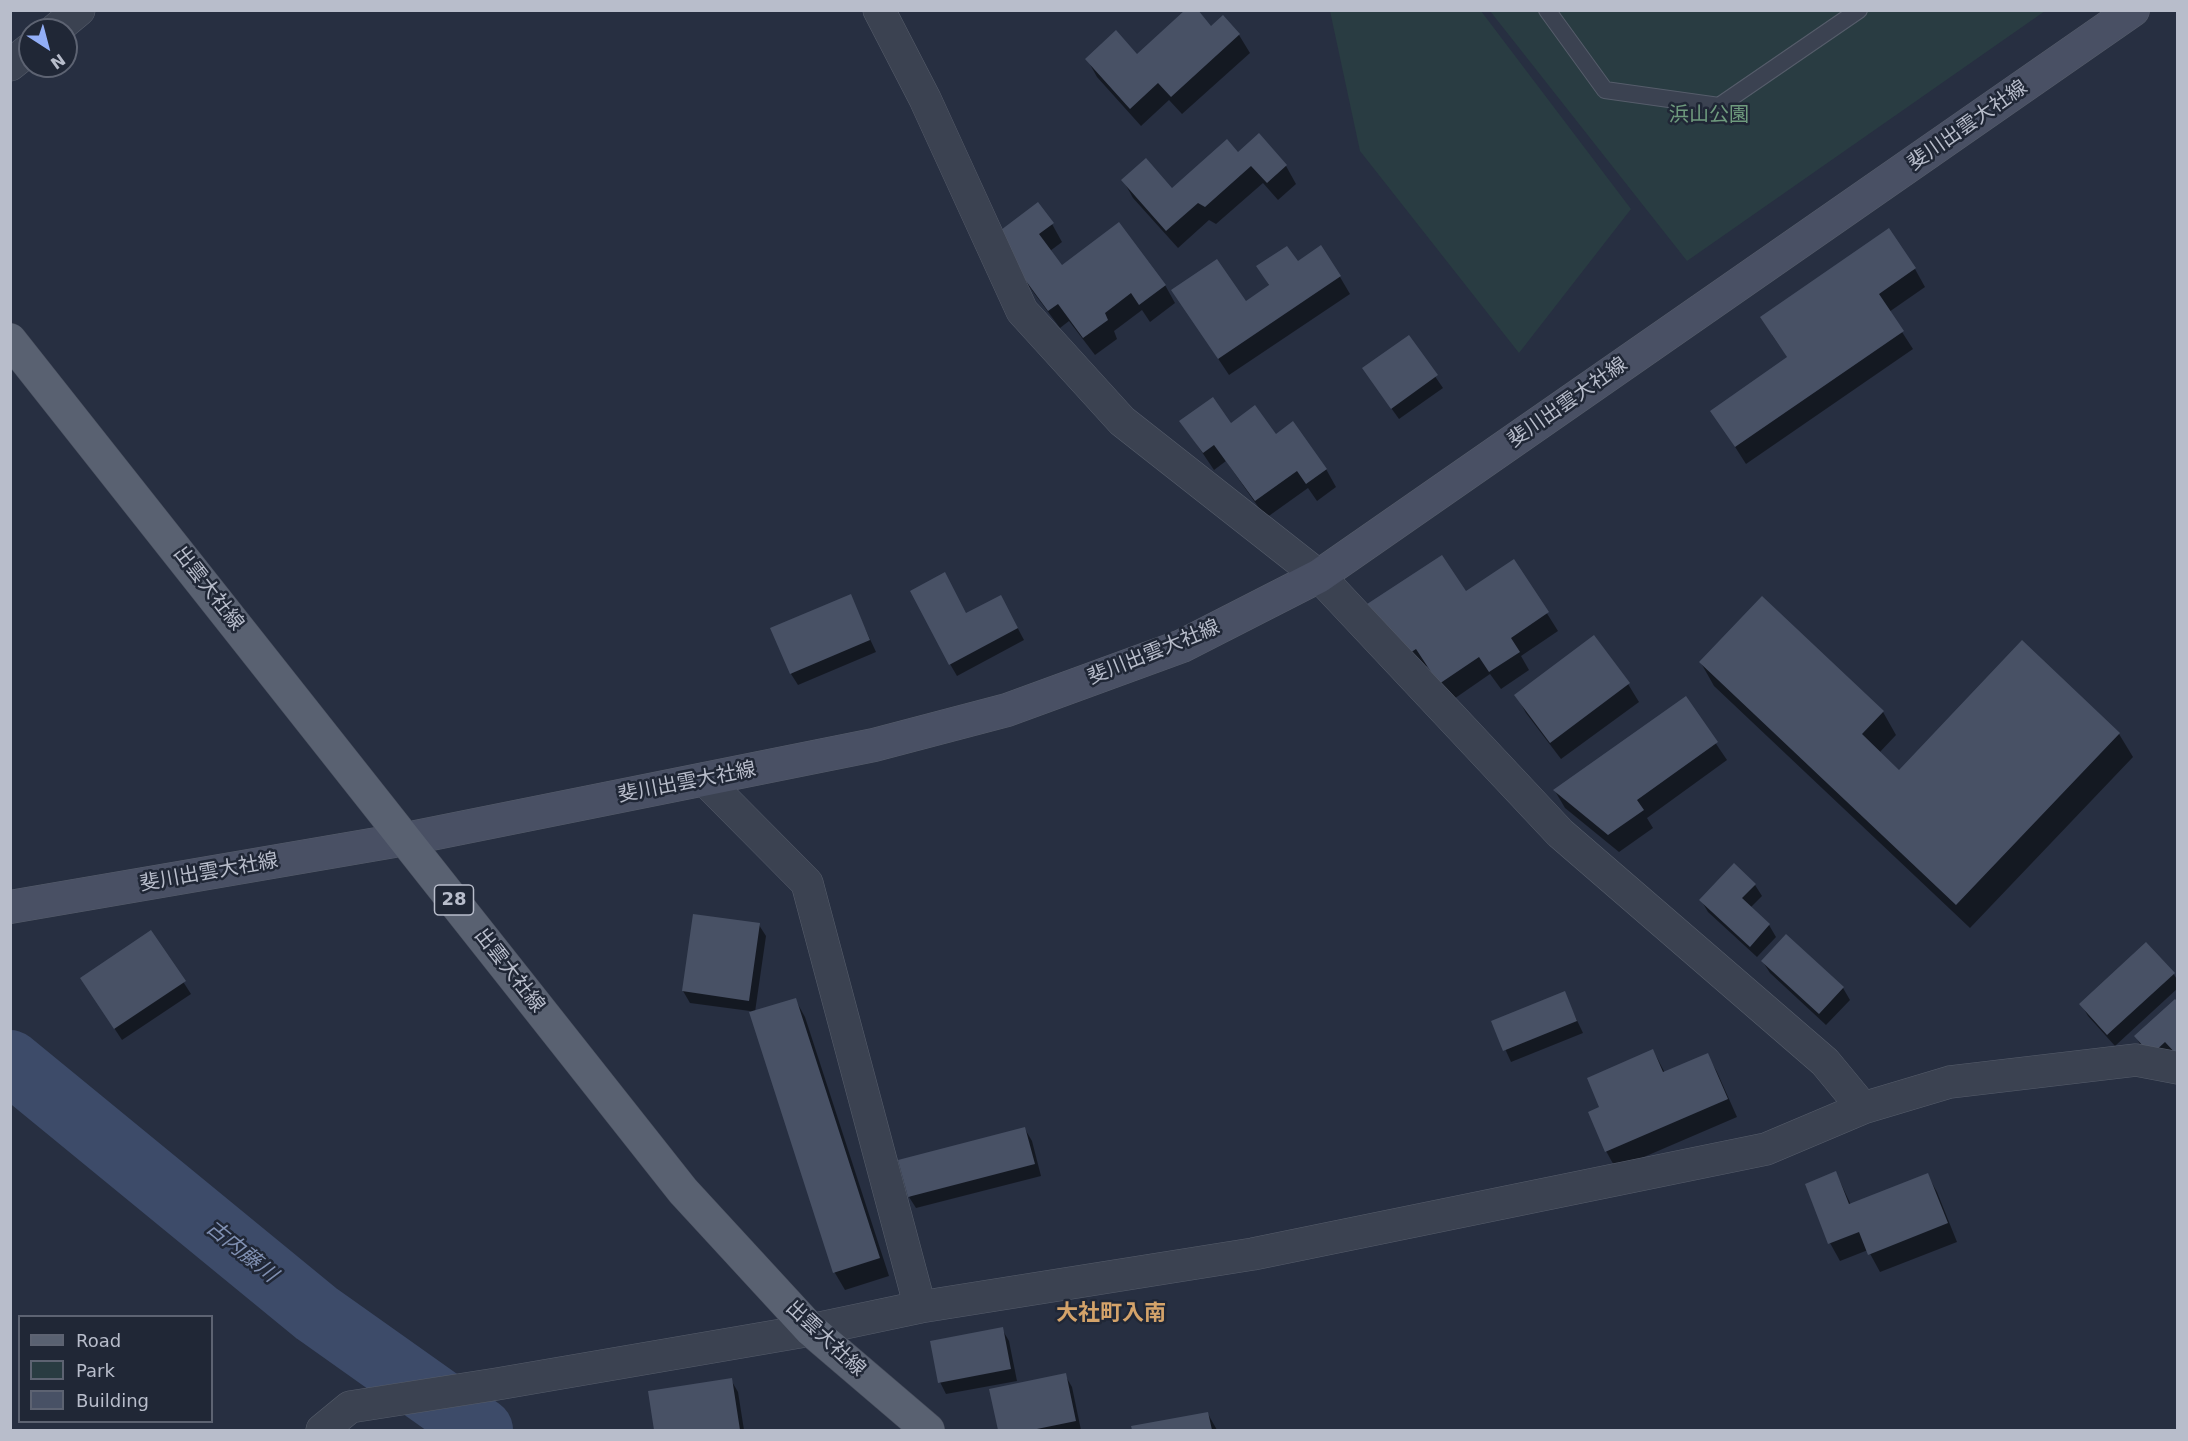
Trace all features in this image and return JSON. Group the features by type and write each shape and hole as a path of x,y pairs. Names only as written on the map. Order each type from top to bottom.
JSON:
{"main road":[{"name":"斐川出雲大社線","path":"10,907 406,839 874,745 1007,710 1182,646 1319,576 2133,10"},
{"name":"出雲大社線","path":"10,340 683,1191 811,1330 928,1431"}],"street":[{"path":"879,10 925,99 1022,311 1122,421 1319,576 1560,833 1825,1062 1863,1108"},
{"path":"704,779 807,883 920,1306"},
{"path":"329,1425 350,1407 499,1384 811,1330 920,1306 1253,1254 1766,1149 1863,1108 1950,1083 2136,1060 2178,1068"}],"lane":[{"path":"1547,10 1605,90 1719,106 1859,10"}],"green space":[{"path":"1330,11 1481,11 1631,209 1519,353 1360,151"},
{"name":"浜山公園","path":"1490,11 2045,11 1687,261"}],"building":[{"path":"1185,10 1198,10 1211,26 1223,15 1240,34 1171,97 1158,83 1130,109 1085,59 1116,30 1137,54"},
{"path":"1259,133 1287,165 1267,183 1251,166 1205,207 1198,203 1166,231 1121,180 1146,158 1172,188 1227,139 1238,152"},
{"path":"1038,202 1054,223 1039,234 1062,265 1119,222 1166,285 1139,305 1131,293 1105,313 1108,320 1083,338 1058,304 1048,311 993,236"},
{"path":"1889,228 1916,268 1879,294 1904,331 1735,447 1710,411 1787,357 1760,317"},
{"path":"1321,245 1341,276 1218,359 1171,290 1217,259 1246,301 1269,285 1256,266 1287,246 1298,261"},
{"path":"1409,335 1438,375 1391,409 1362,368"},
{"path":"1213,397 1231,423 1255,405 1276,434 1293,421 1327,469 1306,484 1297,471 1255,501 1214,445 1203,453 1179,421"},
{"path":"1442,555 1466,591 1514,559 1549,612 1511,638 1520,652 1489,672 1479,657 1439,684 1416,649 1396,662 1361,608"},
{"path":"945,572 966,613 1001,595 1018,628 949,665 910,591"},
{"path":"851,594 870,640 790,674 770,628"},
{"path":"1762,596 1884,711 1862,734 1899,770 2022,640 2120,733 1956,905 1699,662"},
{"path":"1594,635 1630,683 1550,743 1514,695"},
{"path":"1686,696 1718,742 1637,800 1644,810 1608,835 1553,790"},
{"path":"1734,863 1756,884 1742,898 1770,924 1750,947 1699,900"},
{"path":"693,914 760,923 749,1001 682,991"},
{"path":"151,930 186,981 114,1029 80,978"},
{"path":"1786,934 1844,987 1819,1014 1761,961"},
{"path":"2146,942 2175,973 2107,1035 2079,1004"},
{"path":"1565,991 1577,1021 1503,1051 1491,1021"},
{"path":"796,998 880,1258 833,1273 749,1012"},
{"path":"2175,999 2178,1002 2178,1056 2165,1042 2151,1055 2134,1036"},
{"path":"1653,1049 1663,1072 1708,1053 1728,1099 1605,1152 1588,1112 1599,1107 1587,1078"},
{"path":"1025,1127 1035,1164 908,1197 898,1160"},
{"path":"1836,1171 1849,1204 1928,1173 1948,1223 1868,1255 1859,1232 1828,1244 1805,1184"},
{"path":"1003,1327 1011,1369 938,1383 930,1341"},
{"path":"1066,1373 1076,1421 1032,1430 998,1430 989,1389"},
{"path":"732,1378 740,1430 654,1430 648,1391"},
{"path":"1208,1412 1212,1430 1132,1430 1131,1426"}],"waterway":[{"name":"古内藤川","path":"10,1062 316,1313 481,1430"}],"district":[{"name":"大社町入南","path":"1111,1314"}]}
